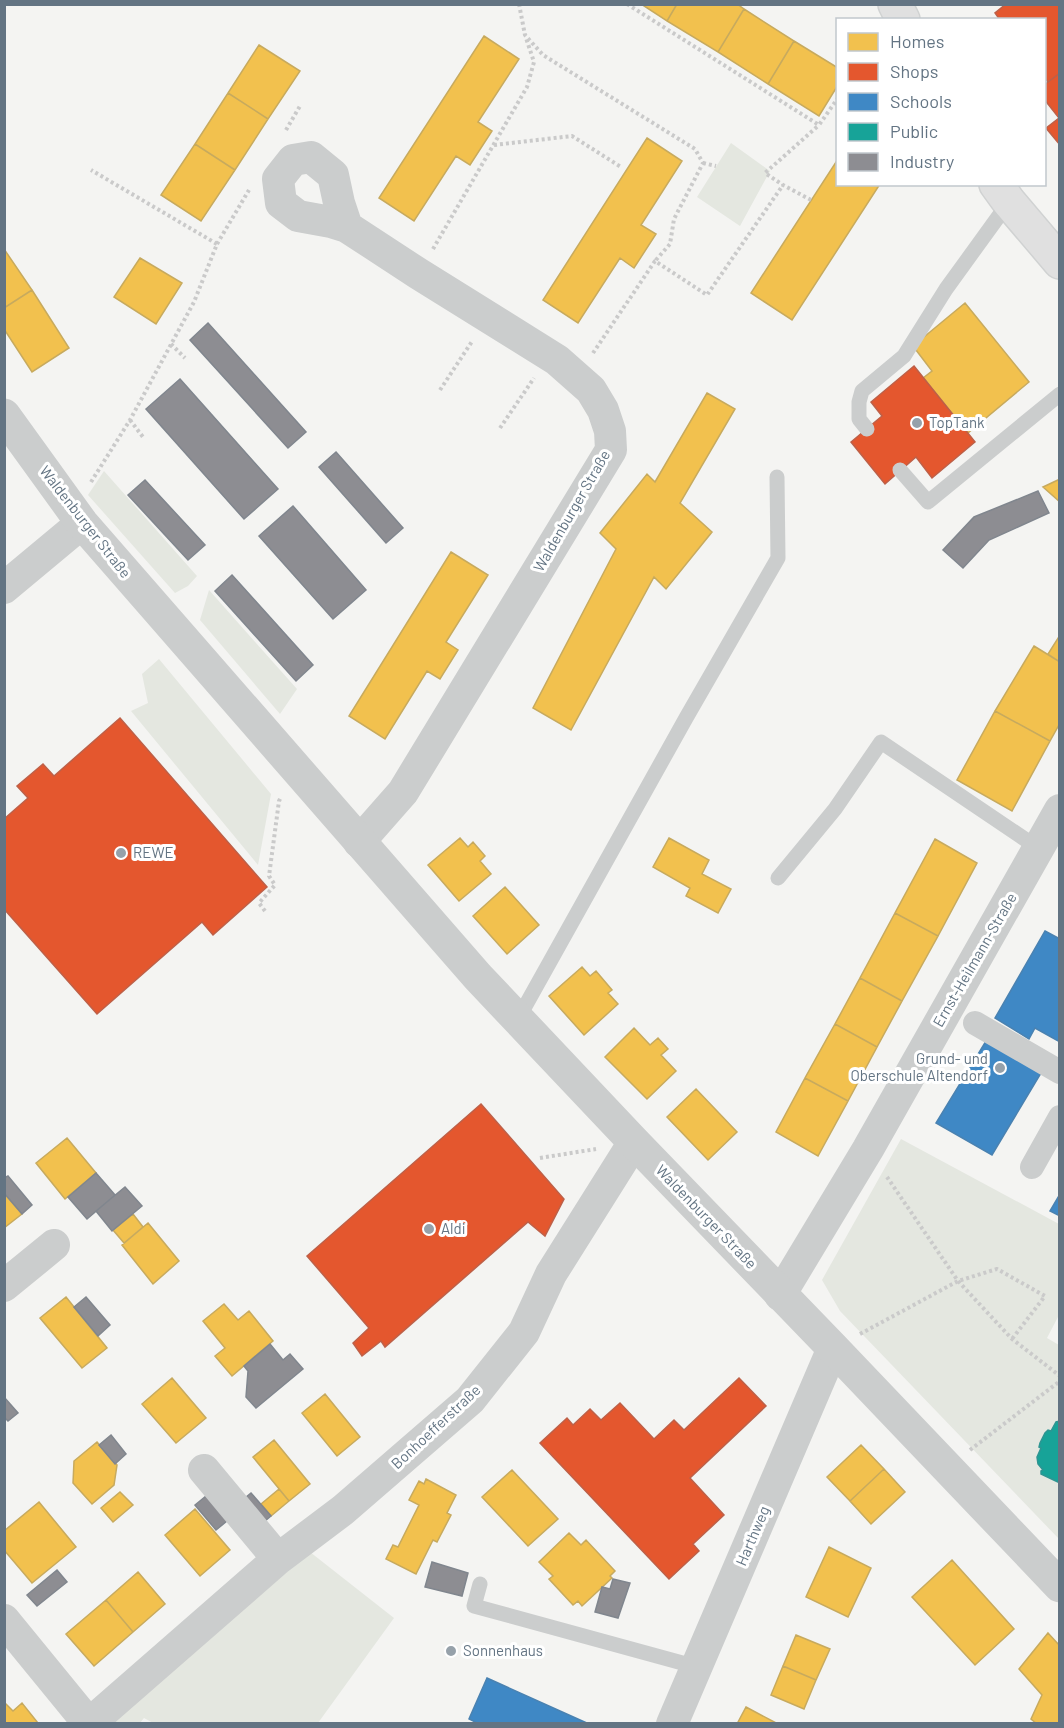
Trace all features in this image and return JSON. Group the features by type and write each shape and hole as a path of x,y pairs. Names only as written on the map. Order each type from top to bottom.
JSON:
{"main road":[{"path":"895,4 902,18"},
{"path":"1003,193 1059,262"}],"street":[{"name":"Waldenburger Straße","path":"347,227 557,360 577,376 591,390 603,410 610,431 611,450 403,792 359,842"},
{"name":"Waldenburger Straße","path":"4,415 77,517 478,977 1059,1586"},
{"path":"4,588 77,517"},
{"name":"Ernst-Heilmann-Straße","path":"780,1295 868,1149 961,1016 1038,848 1059,810"},
{"path":"961,1016 1059,1072"},
{"path":"1032,1167 1059,1118"},
{"name":"Bonhoefferstraße","path":"4,1620 89,1724 278,1559 343,1510 470,1400 524,1332 551,1274 634,1142"},
{"path":"4,1286 54,1245"},
{"name":"Harthweg","path":"672,1724 833,1348"},
{"path":"204,1470 278,1559"}],"lane":[{"path":"867,429 859,418 859,402 862,392 904,356 1003,193"},
{"path":"900,470 928,502 1059,394"},
{"path":"518,1019 778,558 777,477"},
{"path":"777,878 835,809 881,742 1038,848"},
{"path":"480,1584 474,1606 697,1666"}],"path":[{"path":"419,274 527,87 534,62 525,35 519,4"},
{"path":"627,4 819,125"},
{"path":"525,35 543,55 695,149 703,163 716,166"},
{"path":"811,200 765,173 819,125 836,100"},
{"path":"494,145 572,136 621,166"},
{"path":"577,376 670,244 674,219 703,163"},
{"path":"91,170 217,244"},
{"path":"656,261 707,295 783,185"},
{"path":"77,517 194,302 217,244 250,189"},
{"path":"440,390 488,317"},
{"path":"171,344 185,358"},
{"path":"500,428 549,355"},
{"path":"130,420 143,437"},
{"path":"265,911 259,903 275,885 269,876 279,801 295,767"},
{"path":"540,1158 634,1142"},
{"path":"868,1149 958,1281 1011,1339 1059,1376"},
{"path":"833,1348 958,1281 997,1269 1045,1296 1011,1339"},
{"path":"947,1467 1059,1381"}],"shaded area":[{"path":"731,143 770,171 740,226 697,197"},
{"path":"104,471 197,576 188,586 175,593 88,495"},
{"path":"209,590 297,689 280,714 200,620"},
{"path":"159,659 271,794 258,865 131,711 148,703 142,674"},
{"path":"901,1139 1059,1224 1059,1315 1047,1338 1059,1345 1059,1539 840,1311 822,1280"},
{"path":"310,1552 394,1618 318,1723 155,1724 144,1718 140,1723 110,1724"}],"building: Homes":[{"path":"641,4 677,4 667,21"},
{"path":"677,4 737,4 744,9 718,52 667,21"},
{"path":"744,9 794,41 768,84 718,52"},
{"path":"484,36 519,59 478,122 492,131 470,165 456,156 414,221 379,198"},
{"path":"794,41 836,67 836,88 819,116 768,84"},
{"path":"259,45 300,71 268,119 228,93"},
{"path":"228,93 268,119 235,170 195,144"},
{"path":"647,138 682,161 641,225 656,234 634,268 620,258 578,323 543,300"},
{"path":"195,144 235,170 201,221 161,195"},
{"path":"836,162 836,186 879,186 792,320 751,293"},
{"path":"4,249 32,290 4,308"},
{"path":"140,258 182,283 156,324 114,297"},
{"path":"32,290 69,348 32,372 4,329 4,308"},
{"path":"965,303 1029,382 968,433 923,378 932,371 913,346"},
{"path":"707,393 735,409 680,503 712,532 666,589 654,577 571,730 533,708 616,549 600,533 647,474 655,482"},
{"path":"1060,479 1060,502 1043,487"},
{"path":"451,552 488,575 446,642 458,650 440,679 427,671 385,739 349,716"},
{"path":"1060,635 1060,662 1048,654"},
{"path":"1034,646 1060,662 1060,723 1050,741 995,711"},
{"path":"995,711 1050,741 1012,811 957,780"},
{"path":"460,838 468,847 473,842 485,856 480,861 491,874 459,901 428,865"},
{"path":"669,838 709,860 702,874 731,889 718,913 686,896 690,888 653,867"},
{"path":"935,839 977,863 938,936 895,913"},
{"path":"505,887 539,925 507,954 473,916"},
{"path":"895,913 938,936 902,1001 860,978"},
{"path":"582,967 590,976 596,971 612,990 608,993 618,1004 584,1035 549,996"},
{"path":"860,978 902,1001 877,1047 835,1024"},
{"path":"835,1024 877,1047 848,1101 805,1078"},
{"path":"634,1028 650,1045 658,1038 668,1049 661,1055 676,1071 647,1099 605,1057"},
{"path":"805,1078 848,1101 818,1156 776,1132"},
{"path":"696,1089 737,1132 708,1160 667,1117"},
{"path":"67,1138 96,1173 65,1199 36,1163"},
{"path":"4,1193 22,1214 4,1228"},
{"path":"133,1214 143,1227 124,1243 113,1230"},
{"path":"148,1223 179,1261 153,1284 122,1245"},
{"path":"66,1297 107,1348 82,1368 40,1318"},
{"path":"224,1304 238,1320 249,1311 273,1341 232,1376 215,1356 225,1348 203,1321"},
{"path":"172,1378 206,1418 176,1443 142,1404"},
{"path":"325,1394 360,1437 337,1456 302,1413"},
{"path":"274,1440 310,1484 289,1501 253,1457"},
{"path":"97,1442 117,1465 114,1485 92,1504 73,1483 74,1461"},
{"path":"861,1445 884,1469 850,1501 827,1477"},
{"path":"884,1469 905,1492 871,1524 850,1501"},
{"path":"512,1470 558,1519 528,1546 482,1497"},
{"path":"426,1479 456,1495 447,1513 451,1515 437,1542 433,1540 416,1574 386,1559 393,1545 398,1547 419,1505 409,1500 419,1481 424,1484"},
{"path":"279,1489 289,1501 271,1516 261,1504"},
{"path":"120,1492 133,1505 113,1522 101,1508"},
{"path":"39,1502 76,1547 32,1583 4,1550 4,1531"},
{"path":"195,1509 230,1550 200,1576 165,1535"},
{"path":"569,1533 581,1545 586,1540 615,1571 610,1576 612,1578 582,1606 578,1601 573,1605 549,1579 553,1576 539,1562"},
{"path":"829,1547 871,1568 848,1617 806,1597"},
{"path":"952,1560 1014,1629 975,1665 912,1597"},
{"path":"138,1572 165,1604 133,1632 106,1600"},
{"path":"106,1600 133,1632 94,1666 66,1634"},
{"path":"1048,1633 1060,1646 1060,1724 1037,1724 1031,1719 1042,1695 1019,1669"},
{"path":"796,1635 830,1649 816,1680 783,1666"},
{"path":"783,1666 816,1680 804,1709 771,1695"},
{"path":"5,1703 13,1711 22,1703 38,1723 4,1724"},
{"path":"746,1707 778,1724 737,1724"}],"building: Shops":[{"path":"1006,4 1060,4 1060,73 1048,82 1046,80 1046,18 999,18 995,13"},
{"path":"1060,73 1060,145 1046,128 1059,118 1046,102 1046,84"},
{"name":"TopTank","path":"914,366 975,442 932,478 916,457 885,484 851,442 882,416 871,402"},
{"name":"REWE","path":"120,718 267,887 213,935 202,922 97,1014 4,909 4,819 28,798 17,786 43,764 54,776"},
{"name":"Aldi","path":"481,1104 564,1199 545,1236 528,1222 385,1347 381,1341 362,1356 353,1343 369,1328 307,1256"},
{"path":"739,1378 766,1406 690,1478 724,1515 693,1544 699,1551 669,1579 540,1443 567,1418 573,1425 590,1409 601,1420 620,1403 654,1439 674,1420 684,1430"}],"building: Schools":[{"path":"1045,931 1060,939 1060,1042 1035,1028 1029,1039 995,1018"},
{"path":"986,1041 1041,1073 992,1155 936,1123"},
{"path":"1060,1194 1060,1216 1050,1211"},
{"path":"487,1678 589,1724 479,1724 469,1719"}],"building: Public":[{"path":"1060,1421 1060,1483 1041,1474 1043,1470 1038,1464 1037,1457 1045,1433 1048,1430 1051,1431 1056,1422"}],"building: Industry":[{"path":"208,323 306,432 288,448 190,340"},
{"path":"180,379 278,489 244,519 146,409"},
{"path":"336,452 403,528 386,543 319,467"},
{"path":"145,480 205,545 188,560 128,495"},
{"path":"1038,491 1049,513 989,540 963,568 943,550 974,517"},
{"path":"293,506 366,590 333,619 259,536"},
{"path":"232,575 313,665 296,681 215,591"},
{"path":"96,1173 115,1195 87,1219 68,1197"},
{"path":"8,1176 32,1205 22,1214 4,1193 4,1178"},
{"path":"125,1187 142,1206 112,1231 96,1211"},
{"path":"86,1297 110,1325 98,1336 74,1307"},
{"path":"270,1344 283,1360 290,1354 303,1369 256,1408 246,1397 248,1371 244,1366"},
{"path":"4,1397 18,1413 8,1421 4,1417"},
{"path":"111,1435 126,1454 115,1464 99,1445"},
{"path":"251,1493 271,1516 259,1526 240,1502"},
{"path":"206,1496 227,1521 216,1530 195,1505"},
{"path":"432,1562 468,1573 462,1596 425,1587"},
{"path":"57,1570 67,1582 37,1606 27,1595"},
{"path":"613,1579 630,1583 618,1618 595,1612 602,1587 610,1589"}],"place":[{"name":"TopTank","path":"917,423"},
{"name":"REWE","path":"121,853"},
{"name":"Grund- und Oberschule Altendorf","path":"1000,1068"},
{"name":"Aldi","path":"429,1229"},
{"name":"Sonnenhaus","path":"451,1651"}]}
